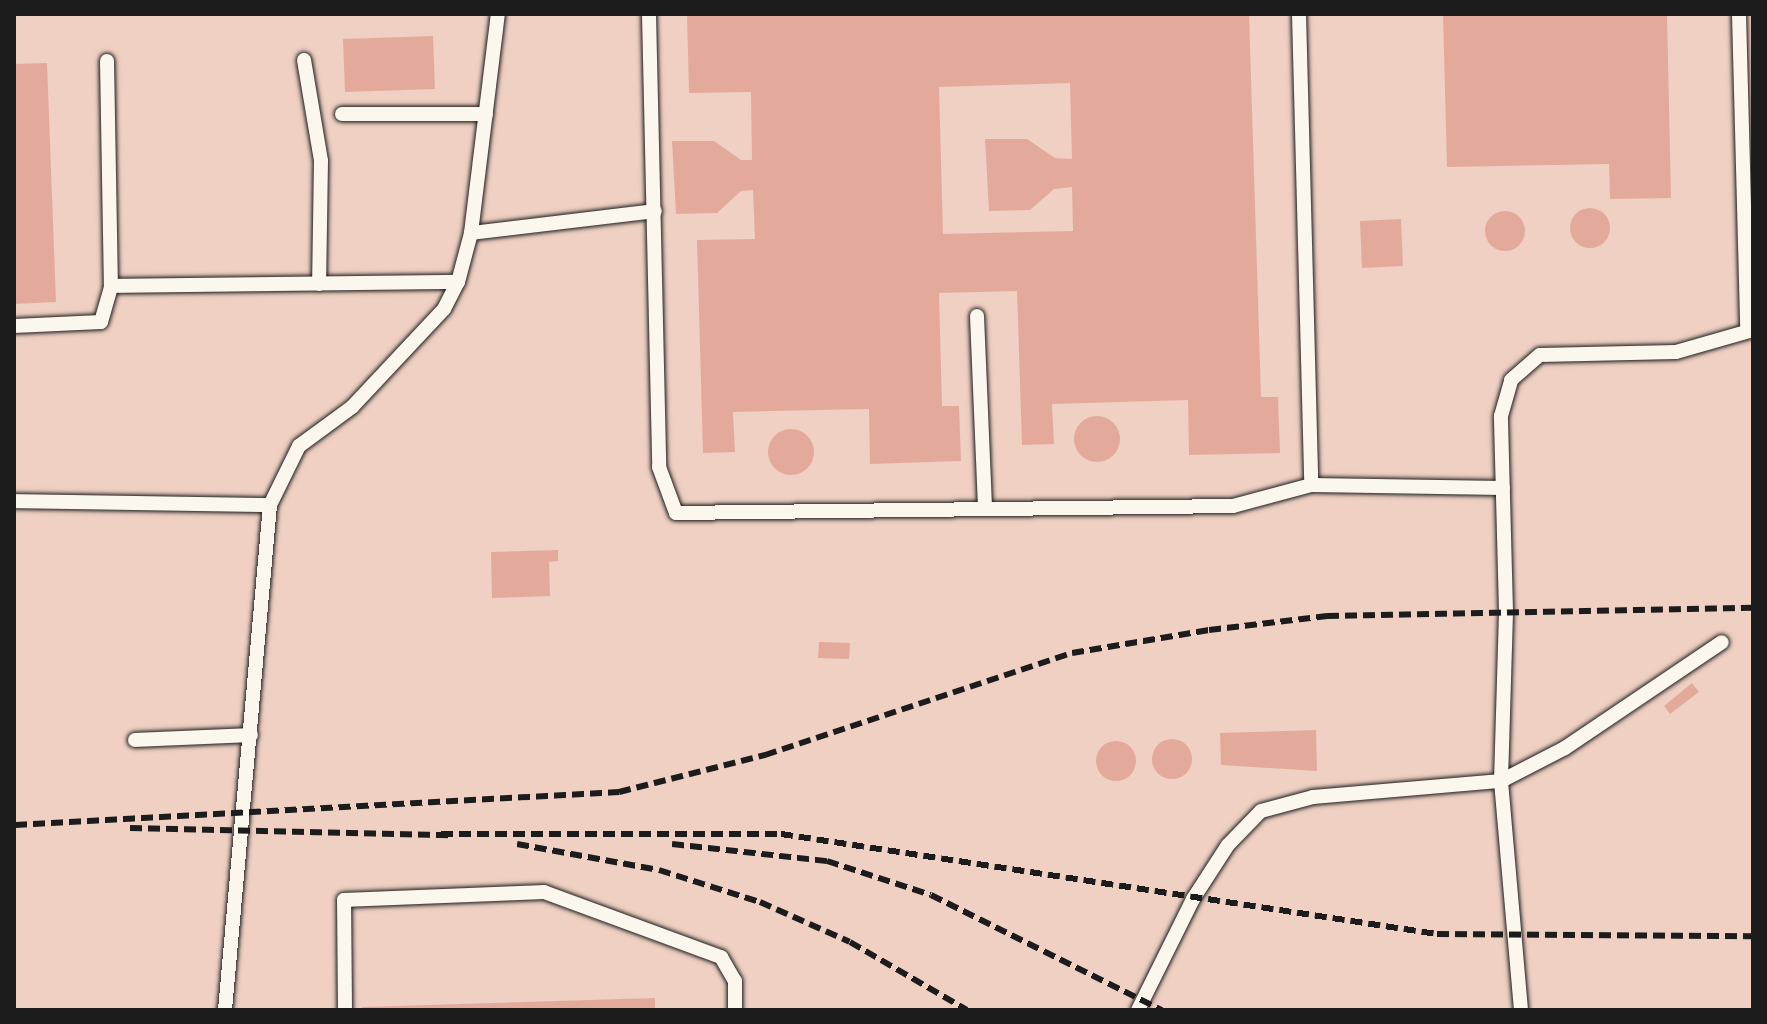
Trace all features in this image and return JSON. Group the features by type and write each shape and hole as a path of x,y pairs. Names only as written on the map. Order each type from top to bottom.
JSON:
{"lane":[{"path":"225,1010 270,505 299,446 352,407 444,309 458,282 471,233 498,14"},
{"path":"649,14 659,467 676,513 1233,506 1311,485 1503,488"},
{"path":"1299,14 1311,485"},
{"path":"1521,1010 1501,781 1501,416 1511,380 1540,355 1676,352 1750,329 1739,14"},
{"path":"304,60 321,161 319,284"},
{"path":"14,326 101,322 111,286 107,61"},
{"path":"342,114 486,114"},
{"path":"471,233 655,211"},
{"path":"111,286 458,282"},
{"path":"977,316 985,509"},
{"path":"14,501 270,505"},
{"path":"1138,1010 1193,899 1228,845 1261,811 1313,797 1501,781 1565,748 1722,642"},
{"path":"135,740 251,735"},
{"path":"345,1010 344,900 544,892 721,957 735,981 735,1010"}],"shaded area":[{"path":"14,14 1753,14 1753,1010 14,1010"}],"building":[{"path":"687,14 1249,14 1261,397 1278,397 1280,453 1189,455 1188,400 1052,404 1054,444 1022,445 1017,291 939,293 942,406 959,406 961,461 870,464 869,409 733,412 735,452 703,453 697,240 755,239 753,190 741,191 717,213 676,214 672,141 714,141 741,160 752,160 751,92 689,93","holes":["1070,83 1072,159 1055,158 1027,139 985,139 989,211 1030,210 1054,189 1072,187 1073,231 943,234 939,87"]},
{"path":"1443,14 1667,14 1671,198 1610,199 1609,164 1447,167"},
{"path":"433,36 435,89 345,92 343,39"},
{"path":"47,63 56,302 14,304 14,64"},
{"path":"1590,208 1604,214 1610,228 1604,242 1590,248 1576,242 1570,228 1576,214"},
{"path":"1505,211 1519,217 1525,231 1519,245 1505,251 1491,245 1485,231 1491,217"},
{"path":"1401,219 1403,266 1362,268 1360,221"},
{"path":"1097,416 1113,423 1120,439 1113,455 1097,462 1081,455 1074,439 1081,423"},
{"path":"791,429 807,436 814,452 807,468 791,475 775,468 768,452 775,436"},
{"path":"558,550 558,561 549,562 550,596 492,598 491,552"},
{"path":"819,642 850,643 849,659 818,658"},
{"path":"1692,683 1699,692 1670,714 1664,706"},
{"path":"1316,730 1317,771 1221,765 1220,733"},
{"path":"1172,739 1186,745 1192,759 1186,773 1172,779 1158,773 1152,759 1158,745"},
{"path":"1116,741 1130,747 1136,761 1130,775 1116,781 1102,775 1096,761 1102,747"},
{"path":"655,998 655,1010 362,1010 362,1007"}],"railway":[{"path":"15,825 619,792 765,755 1072,653 1209,630 1327,616 1753,608"},
{"path":"130,828 450,835"},
{"path":"441,834 781,834 1437,934 1753,936"},
{"path":"517,844 659,870 760,902 850,942 967,1010"},
{"path":"672,844 827,861 931,895 1162,1010"}]}
